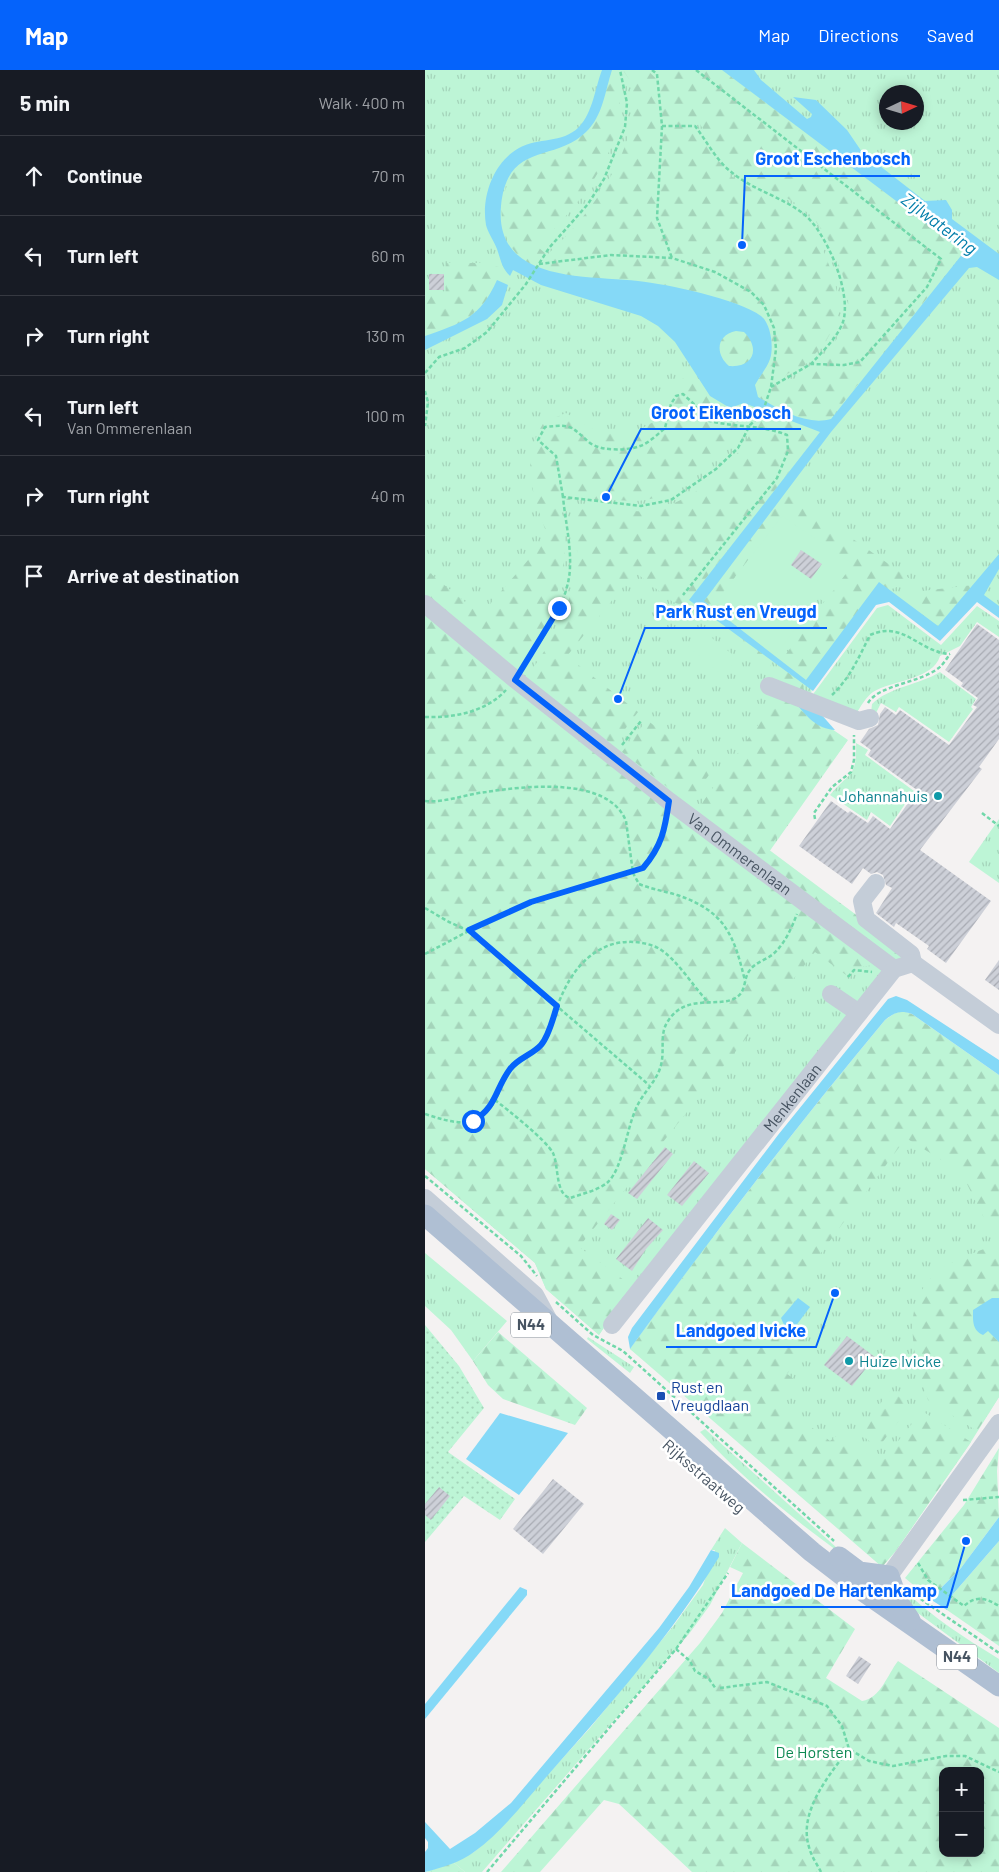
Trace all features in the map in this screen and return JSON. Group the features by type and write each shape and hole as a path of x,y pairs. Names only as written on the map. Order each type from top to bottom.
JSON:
{"main road":[{"name":"Rijksstraatweg","path":"425,1215 812,1552 999,1686"},
{"name":"Rijksstraatweg","path":"425,1232 801,1561 999,1702"},
{"name":"N44","path":"761,1509 813,1537 859,1572 889,1576 905,1596 916,1628"}],"street":[{"name":"Van Ommerenlaan","path":"425,604 515,680 669,801 894,969"},
{"path":"769,686 859,721 870,718"},
{"path":"876,883 862,901 866,919 911,954 913,964 999,1025"},
{"path":"894,969 913,964"},
{"name":"Menkenlaan","path":"612,1325 894,969"},
{"path":"831,994 859,1014"},
{"name":"Rijksstraatweg","path":"425,1198 535,1295 550,1324"},
{"path":"889,1576 950,1495 999,1423"},
{"name":"N44","path":"859,1572 905,1596"}],"path":[{"path":"425,373 439,357 465,348 487,332 588,204 604,179 617,151 625,126 627,103 620,70"},
{"path":"652,70 657,74 662,126 657,218 672,258"},
{"path":"696,70 941,259 927,287 860,362 844,366 811,364"},
{"path":"662,126 695,126 728,170 805,215 821,233 830,254 845,298 843,323 829,345 811,364 771,387"},
{"path":"539,264 611,255 672,258 732,279 751,292 765,305 774,328 776,349 771,387 762,414 750,425 739,448 716,469 671,500 641,506 563,497"},
{"path":"425,391 428,402 427,423 425,426"},
{"path":"425,717 467,713 490,704 515,680 559,608 570,567 563,497 556,456 538,440 545,428 565,425 581,432 591,444 602,448 641,446 665,428 671,404 676,396 683,394 695,406 703,419 714,422 771,428 787,435 788,451 777,478 683,595"},
{"path":"817,705 843,685 870,635 881,630 894,630 941,653 950,654"},
{"path":"613,756 641,721"},
{"path":"425,801 487,791 573,787 593,791 610,800 623,813 627,821 633,872 639,884 697,903 720,918 738,952 746,983"},
{"path":"425,954 469,930 531,902 643,868 663,838 669,801"},
{"path":"982,813 999,826"},
{"path":"495,1100 521,1120 552,1151 556,1161 562,1193 570,1198 604,1185 610,1180 635,1111 649,1085 658,1074 662,1063 662,1037 667,1021 683,1008 707,1001 728,1001 737,997 746,983 751,968 772,955 784,943 803,901"},
{"path":"425,908 449,922 469,930 649,1085"},
{"path":"425,1114 459,1124 473,1121 485,1114 495,1100 506,1074 515,1063 541,1045 574,971 587,957 617,943 636,942 660,949 707,1001"},
{"path":"617,1348 840,1547"},
{"path":"950,1495 963,1500 997,1497"},
{"path":"909,1549 928,1580 957,1602 964,1606 973,1600 981,1598 999,1606"},
{"path":"487,1872 676,1649 729,1573"},
{"path":"905,1596 925,1603 999,1653"},
{"path":"676,1649 690,1661 695,1671 709,1679 716,1689"},
{"path":"720,1688 767,1682 827,1706 842,1726 849,1749 869,1761 893,1766 946,1756 965,1756 999,1772"},
{"path":"821,1872 809,1847 807,1832 811,1814 815,1800 823,1785 849,1749"}],"green space":[{"path":"425,70 999,70 999,611 975,594 939,635 881,591 812,683 811,697 877,608 888,605 941,645 977,606 999,621 999,637 977,622 960,646 940,656 936,664 929,670 921,675 873,692 856,714 810,714 848,740 769,852 903,952 632,1286 599,1335 546,1289 535,1263 425,1169"},
{"path":"612,70 616,70 620,97 618,121 612,145 588,188 538,247 547,255 562,241 592,205 618,163 627,141 632,119 632,86 623,70 647,70 661,83 658,70 722,70 964,252 830,419 821,421 802,418 758,397 755,385 770,359 772,343 770,332 764,319 756,313 742,306 705,294 666,285 581,277 542,269 525,261 513,249 505,232 501,210 507,186 513,174 519,166 536,155 574,142 607,84","holes":["690,122 700,124 715,148 741,175 795,203 814,220 830,244 845,282 848,298 847,313 836,341 803,374 777,388 787,374 805,365 825,343 837,321 839,301 833,275 817,235 803,220 729,175"]},
{"path":"446,263 486,263 502,268 489,298 463,323 425,336 425,296 427,293 446,292"},
{"path":"736,331 748,337 754,349 748,361 736,367 724,361 718,349 724,337"},
{"path":"691,369 710,396 744,403 820,432 689,600 772,661 770,669 691,609 673,602 635,572 567,656 638,712 613,745 526,678 555,633 574,582 577,548 572,510 623,509 649,511 682,500 711,481 724,469 746,442 754,427 745,421 703,471 690,481 661,496 637,501 560,500 565,540 561,578 544,629 527,659 517,671 425,595 425,569 476,611 484,611 548,537 534,493 530,465 536,437 544,422 566,413 594,430 628,436 657,420 667,397"},
{"path":"786,492 910,579 902,585 889,590 879,583 807,680 781,661 852,564 782,516 712,607 704,601"},
{"path":"782,516 853,564 825,602 818,598 775,656 712,607"},
{"path":"973,585 938,626 901,599 922,591"},
{"path":"425,611 874,965 852,968 846,975 815,952 579,1247 632,1286 599,1335 546,1289 535,1263 425,1169"},
{"path":"702,630 737,658 724,676 688,647"},
{"path":"780,667 804,684 800,710 847,741 768,849 910,955 903,965 697,810 770,708 775,698"},
{"path":"940,672 976,699 971,707 973,709 949,742 899,707 896,712 881,703 874,717 871,713 872,704 879,698"},
{"path":"647,720 712,771 688,803 622,752"},
{"path":"856,743 868,750 865,755 914,791 890,826 871,812 867,820 830,795 853,769"},
{"path":"999,819 999,883 969,862"},
{"path":"903,1011 912,1014 999,1075 999,1233 992,1234 964,1178 956,1169 906,1138 792,1292 798,1298 790,1306 790,1328 795,1327 795,1333 810,1345 787,1374 797,1381 779,1403 830,1441 840,1433 880,1464 922,1411 971,1442 895,1552 882,1567 630,1349 723,1223 819,1101 885,1020 895,1013"},
{"path":"999,1075 999,1397 969,1445 895,1552 630,1349 712,1237"},
{"path":"999,1245 999,1298 992,1298 988,1331 999,1342 999,1397 977,1431 928,1400 916,1357 913,1316 918,1298 928,1282 943,1268 966,1256"},
{"path":"425,1253 507,1321 473,1361 451,1330 425,1306"},
{"path":"425,1325 459,1366 484,1408 448,1452 515,1499 500,1520 464,1496 425,1542"},
{"path":"498,1332 587,1408 575,1425 503,1399 488,1385 473,1361"},
{"path":"588,1337 634,1367 630,1373 587,1339"},
{"path":"891,1390 910,1406 878,1448 858,1432"},
{"path":"705,1429 837,1548 836,1550 782,1509 748,1480 700,1432"},
{"path":"999,1448 997,1471 999,1517 961,1568 930,1599 905,1578 964,1505"},
{"path":"725,1528 742,1543 710,1605 689,1634 482,1872 465,1872 453,1862 474,1852 491,1837 590,1728 674,1625 703,1585 715,1550 711,1550"},
{"path":"999,1541 999,1646 947,1610 953,1594"},
{"name":"De Horsten","path":"742,1543 855,1629 826,1678 862,1701 869,1699 879,1691 898,1661 999,1728 999,1872 692,1872 619,1804 604,1800 540,1872 501,1872 700,1643 722,1613 743,1573 730,1567"},
{"path":"903,1589 937,1618 999,1659 999,1673 907,1605"},
{"path":"453,1862 465,1872 426,1872"}],"water":[{"name":"Zijlwatering","path":"602,70 612,70 603,103 592,126 574,141 522,162 512,171 505,185 501,206 503,231 512,250 528,262 548,270 571,275 638,281 684,289 720,298 761,316 767,324 772,348 769,362 755,385 758,397 784,411 812,420 822,421 831,419 964,252 722,70 754,70 761,80 807,119 812,114 793,97 816,100 847,130 862,152 925,201 946,200 952,210 952,219 999,254 999,280 977,267 969,268 831,432 704,601 806,680 879,582 938,626 999,554 999,569 984,595 999,606 999,618 977,602 940,641 889,602 876,605 813,691 689,600 820,432 744,403 730,408 710,396 675,342 658,326 641,316 541,285 513,270 510,276 505,270 486,225 486,203 491,181 503,162 519,148 534,142 565,136 579,127 591,107","holes":["736,331 744,332 752,345 752,356 744,364 729,366 721,356 721,341 729,333"]},
{"path":"497,280 508,285 502,305 487,319 425,350 425,336 460,323 477,311 491,293"},
{"path":"795,702 820,713 835,730 817,724"},
{"path":"896,996 907,1000 999,1060 999,1075 912,1014 901,1012 889,1017 852,1060 755,1182 630,1349 628,1337 632,1328 778,1135 888,999"},
{"path":"798,1298 810,1307 795,1327 785,1327 781,1318"},
{"path":"992,1298 999,1298 999,1342 988,1331 983,1335 979,1333 973,1321 973,1310"},
{"path":"500,1413 568,1433 519,1495 466,1459"},
{"path":"999,1517 999,1541 953,1594 947,1610 930,1599 961,1568"},
{"path":"711,1550 719,1553 719,1557 681,1615 616,1697 513,1816 469,1856 438,1869 425,1872 425,1852 428,1848 428,1842 425,1838 425,1822 450,1849 475,1833 511,1803 659,1628 689,1587"},
{"path":"520,1587 527,1590 527,1595 425,1719 425,1704"}],"building":[{"path":"429,274 444,274 444,290 429,290"},
{"path":"801,550 822,564 811,579 791,565"},
{"name":"Johannahuis","path":"977,624 999,640 999,739 979,767 982,769 920,850 991,901 946,963 927,949 929,946 896,923 894,927 876,913 892,888 886,885 883,875 877,872 871,874 863,868 852,884 799,846 831,801 848,813 850,811 868,823 873,816 890,829 917,790 868,755 871,750 860,742 869,729 878,725 880,714 885,707 896,715 900,710 949,745 977,707 973,705 978,698 961,686 963,683 945,670"},
{"path":"999,960 999,990 985,980"},
{"path":"665,1147 673,1154 637,1199 628,1193"},
{"path":"694,1161 709,1173 682,1206 667,1195"},
{"path":"611,1214 620,1220 612,1230 604,1224"},
{"path":"648,1218 663,1230 646,1249 632,1271 616,1259"},
{"name":"Huize Ivicke","path":"847,1336 875,1357 852,1386 824,1365"},
{"path":"553,1479 584,1504 543,1554 513,1529"},
{"path":"439,1487 450,1496 431,1520 425,1515 425,1504"},
{"path":"859,1656 871,1664 858,1684 846,1676"}],"place":[{"name":"Groot Eschenbosch","path":"742,245"},
{"name":"Groot Eikenbosch","path":"606,497"},
{"name":"Park Rust en Vreugd","path":"618,699"},
{"name":"Johannahuis","path":"938,796"},
{"name":"Landgoed Ivicke","path":"835,1293"},
{"name":"Huize Ivicke","path":"849,1361"},
{"name":"Rust en Vreugdlaan","path":"661,1396"},
{"name":"Landgoed De Hartenkamp","path":"966,1541"}],"route":[{"path":"473,1121 485,1114 495,1100 506,1074 515,1063 541,1045 550,1028 557,1006 469,930 501,914 558,892 643,868 654,855 663,838 669,801 612,754 515,680 559,608"}]}
